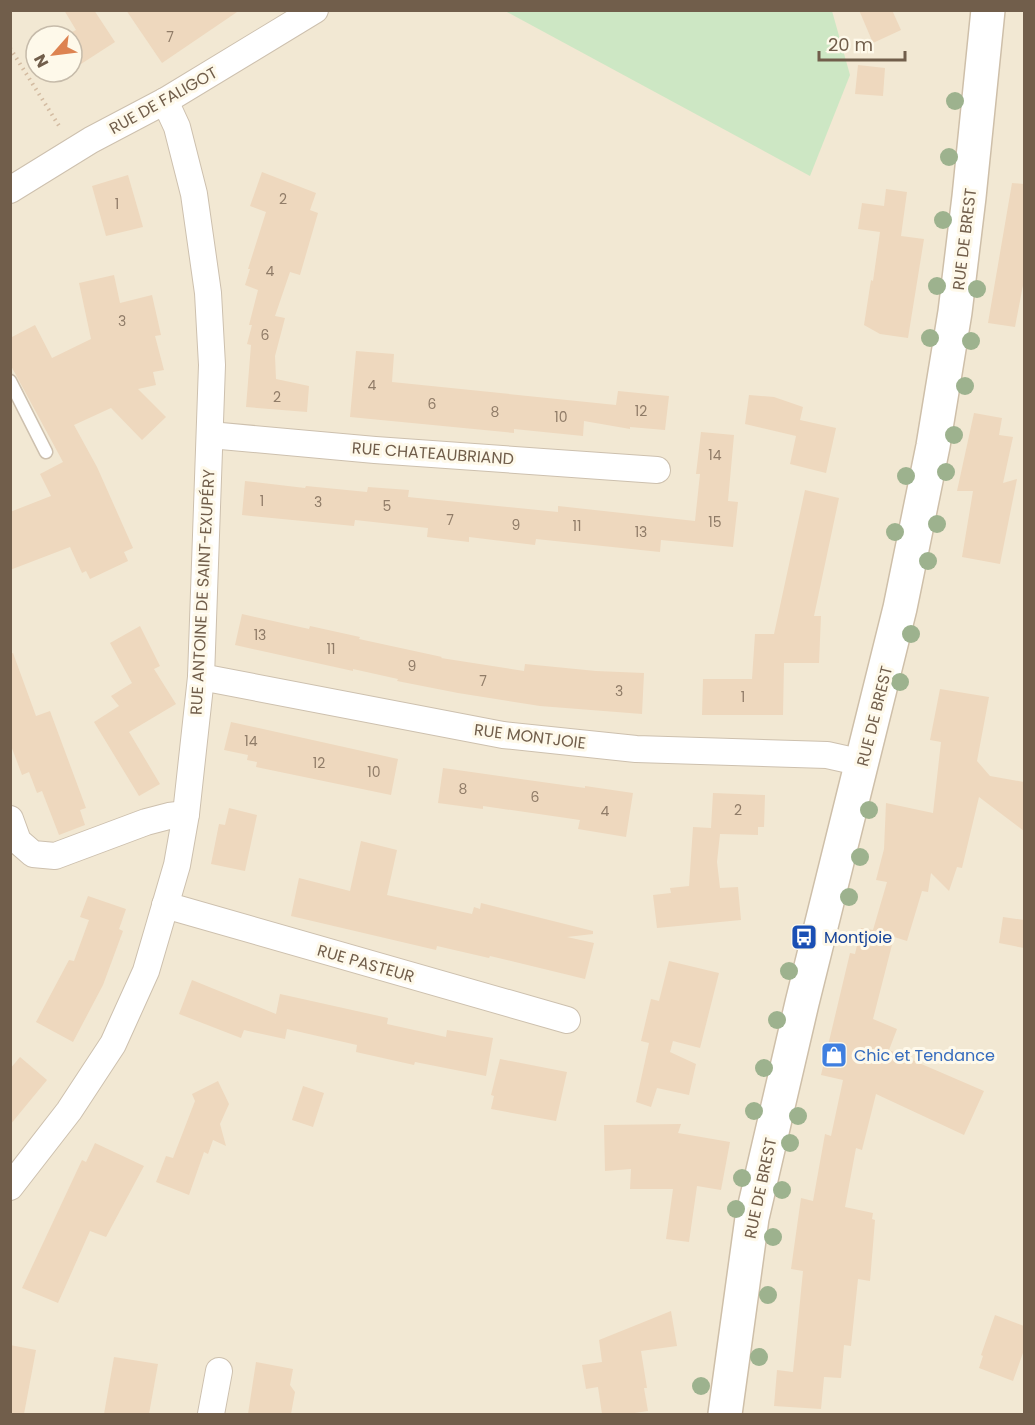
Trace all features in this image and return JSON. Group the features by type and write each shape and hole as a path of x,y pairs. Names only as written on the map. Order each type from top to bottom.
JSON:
{"main road":[{"name":"RUE DE BREST","path":"725,1414 752,1218 802,1003 900,608 933,446 957,301 988,10"}],"street":[{"name":"RUE DE FALIGOT","path":"10,190 74,151 165,102 315,10"},
{"name":"RUE ANTOINE DE SAINT-EXUPÉRY","path":"10,1187 69,1111 113,1044 146,971 177,865 186,814 201,677 212,365 208,293 194,194 177,127 165,102"},
{"name":"RUE CHATEAUBRIAND","path":"210,435 375,450 657,470"},
{"name":"RUE MONTJOIE","path":"201,677 502,735 636,749 827,756 863,763"},
{"path":"10,819 18,842 33,854 54,856 146,822 186,814"},
{"name":"RUE PASTEUR","path":"165,905 567,1020"},
{"path":"211,1414 219,1371"}],"lane":[{"path":"10,381 46,452"}],"path":[{"path":"10,48 74,151"}],"shaded area":[{"path":"11,11 1024,11 1024,1414 11,1414"}],"green space":[{"path":"505,11 832,11 850,75 810,176"}],"building":[{"path":"64,10 94,10 115,42 84,62 84,24 72,24"},
{"path":"126,10 240,10 162,63"},
{"path":"859,10 892,10 901,30 873,43"},
{"path":"858,65 885,68 883,96 855,94"},
{"path":"262,172 316,193 310,210 318,213 300,275 290,272 275,316 285,318 275,356 276,379 309,386 307,412 246,407 251,345 247,344 252,325 249,325 258,290 245,285 266,212 250,206"},
{"path":"128,175 143,227 106,236 92,186"},
{"path":"1012,183 1024,184 1024,280 1015,327 988,323"},
{"path":"886,189 907,192 901,236 924,239 908,338 880,334 864,325 880,232 858,229 862,203 884,206"},
{"path":"114,275 120,303 152,295 161,335 155,336 164,370 153,372 156,385 138,389 166,417 142,440 111,408 74,425 97,467 133,548 124,552 128,561 90,579 86,571 82,573 70,547 10,570 10,512 51,496 40,474 63,462 10,364 10,338 35,325 52,358 91,339 79,283"},
{"path":"356,351 394,354 392,382 616,405 618,391 669,396 665,430 630,427 630,429 584,421 583,436 514,429 514,433 350,417"},
{"path":"749,395 774,397 803,407 800,420 836,428 826,473 790,464 796,436 745,424"},
{"path":"974,413 1002,418 999,435 1013,437 1003,483 1017,479 1000,564 962,557 973,491 957,491"},
{"path":"701,432 734,435 728,501 738,502 733,547 661,540 660,552 536,539 535,545 469,537 469,542 427,537 428,528 355,520 354,526 242,515 245,481 367,492 368,487 409,490 408,497 558,512 558,506 695,521 700,474 696,474"},
{"path":"805,490 839,498 814,616 821,616 819,663 784,663 783,715 702,715 703,679 752,679 755,634 774,634"},
{"path":"242,614 309,629 310,626 360,637 359,639 441,658 524,671 525,664 644,673 642,714 540,706 458,693 235,645"},
{"path":"140,626 160,666 154,669 176,704 129,732 160,784 139,796 94,722 119,706 111,696 132,683 110,643"},
{"path":"13,653 36,716 50,711 86,808 80,810 85,825 59,835 42,791 37,793 29,772 22,775 10,743 10,654"},
{"path":"940,689 989,697 977,761 990,776 1024,782 1024,831 979,797 962,868 957,867 949,891 931,873 928,892 922,891 907,941 894,937 873,1019 897,1029 889,1050 984,1091 964,1135 876,1094 862,1150 856,1148 845,1207 873,1213 872,1219 875,1220 870,1281 858,1279 851,1346 844,1345 841,1378 824,1377 821,1409 774,1406 777,1370 793,1372 803,1271 791,1269 801,1198 813,1201 825,1134 831,1136 843,1080 821,1075 850,953 855,954 861,928 873,930 887,882 876,880 884,849 886,803 933,813 941,742 930,740"},
{"path":"231,722 398,759 391,795 256,767 257,762 247,760 248,755 224,750"},
{"path":"443,768 633,793 626,837 578,829 580,820 483,806 483,809 438,803"},
{"path":"713,793 765,795 764,827 758,827 758,835 720,834 717,862 720,888 738,887 741,920 657,928 653,895 671,893 670,888 689,886 693,827 711,828"},
{"path":"229,808 257,815 245,871 211,864 219,824 225,825"},
{"path":"361,841 397,850 387,895 472,914 474,907 480,909 481,903 593,931 593,934 567,937 594,943 585,979 490,956 489,958 437,946 436,950 291,916 299,878 350,891"},
{"path":"88,896 126,909 119,929 123,931 103,985 73,1042 36,1022 69,960 74,961 89,920 80,917"},
{"path":"1003,917 1024,920 1024,948 999,943"},
{"path":"669,961 719,973 700,1048 673,1041 670,1052 696,1064 689,1095 657,1088 651,1107 636,1102 649,1043 641,1041 651,999 659,1001"},
{"path":"192,980 276,1014 280,994 388,1018 387,1024 446,1037 447,1030 493,1038 486,1076 415,1062 414,1065 356,1052 357,1045 287,1029 285,1039 244,1030 241,1038 179,1014"},
{"path":"20,1057 47,1080 10,1125 10,1069"},
{"path":"500,1059 567,1072 556,1121 491,1109 494,1096 491,1095"},
{"path":"218,1081 229,1104 220,1124 226,1146 213,1140 208,1154 204,1152 189,1195 156,1182 166,1156 173,1158 195,1101 192,1094"},
{"path":"303,1086 324,1093 313,1127 292,1120"},
{"path":"681,1124 678,1133 730,1142 721,1190 697,1186 689,1242 666,1239 673,1189 630,1189 631,1169 605,1171 604,1125"},
{"path":"95,1143 144,1166 106,1237 90,1231 58,1303 22,1288 82,1160 86,1162"},
{"path":"671,1311 677,1346 641,1351 648,1411 602,1414 598,1387 586,1389 582,1365 602,1362 599,1340"},
{"path":"995,1315 1024,1326 1024,1350 1013,1381 979,1368 983,1356 981,1355"},
{"path":"10,1345 36,1350 24,1414 10,1414"},
{"path":"114,1357 158,1364 149,1414 104,1414"},
{"path":"256,1362 293,1369 290,1385 295,1392 291,1414 248,1414"}],"place":[{"name":"Montjoie","path":"804,937"},
{"name":"Chic et Tendance","path":"834,1055"}]}
